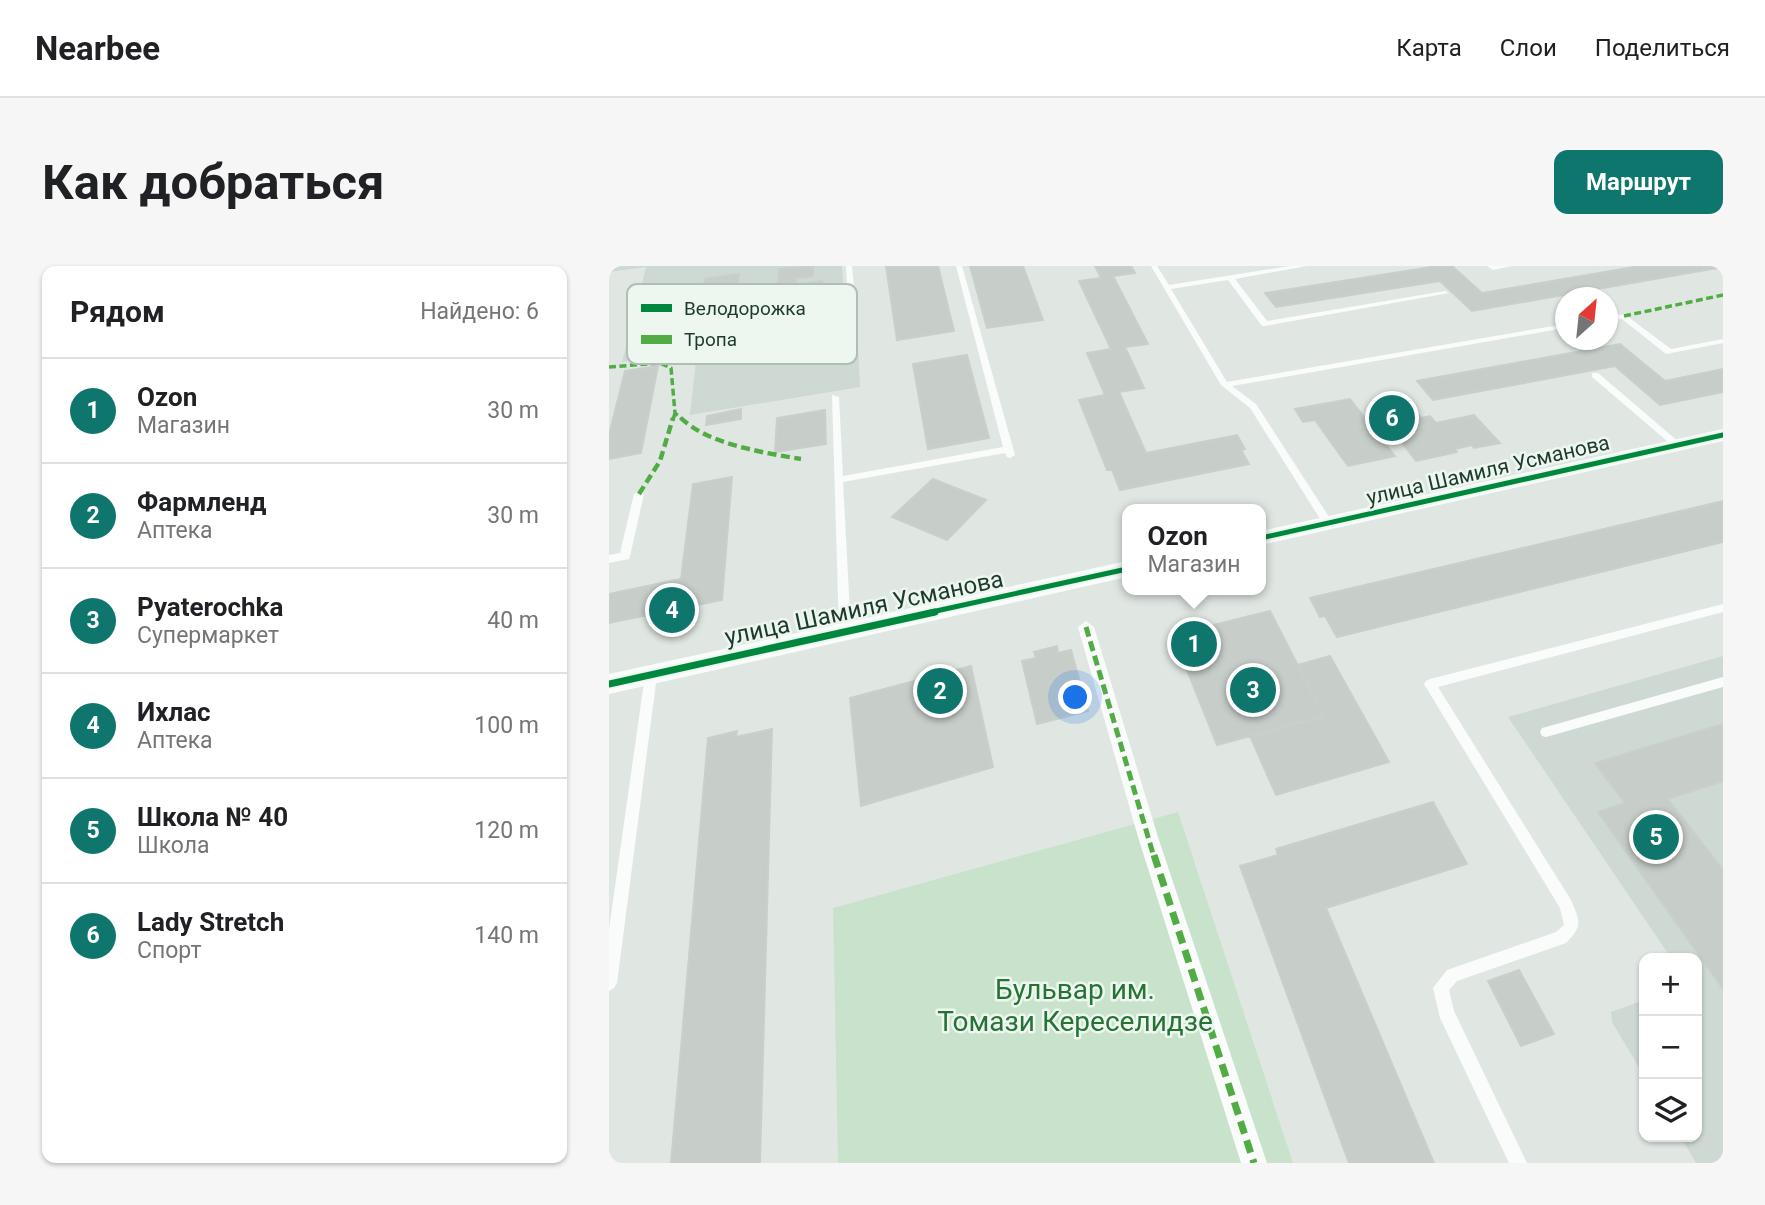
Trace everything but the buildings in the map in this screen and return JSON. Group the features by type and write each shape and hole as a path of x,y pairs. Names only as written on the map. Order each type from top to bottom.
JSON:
{"street":[{"name":"улица Шамиля Усманова","path":"1266,537 1723,435"},
{"name":"улица Шамиля Усманова","path":"609,684 1122,570"},
{"path":"1086,627 1148,837 1254,1163"}],"lane":[{"path":"849,266 850,284"},
{"path":"838,480 1009,452 959,266"},
{"path":"1154,266 1225,385 1253,406 1328,523"},
{"path":"1168,286 1304,266"},
{"path":"1490,266 1509,266"},
{"path":"1230,277 1265,324 1445,293"},
{"path":"1618,317 1624,316 1669,352 1723,341"},
{"path":"1225,385 1555,328"},
{"path":"1594,375 1677,445"},
{"path":"835,397 845,631"},
{"path":"609,559 625,556 639,494"},
{"path":"1518,1163 1446,1012 1441,988 1452,975 1561,938 1571,927 1566,905 1430,684 1723,608"},
{"path":"609,983 651,675"},
{"path":"1546,732 1723,682"},
{"path":"609,864 624,861"}],"shaded area":[{"path":"609,266 842,266 844,284 642,284 646,267 609,272"},
{"path":"857,325 860,387 690,415 696,364 857,364"},
{"path":"627,342 627,361 622,362"},
{"path":"1723,656 1723,1163 1696,1163 1684,1142 1702,1142 1702,953 1668,953 1508,717"},
{"path":"1639,1002 1639,1068 1612,1022 1611,1012"}],"green space":[{"name":"Бульвар им. Томази Кереселидзе","path":"1178,812 1293,1163 838,1163 833,908"}],"marked path":[{"path":"1624,316 1723,295"},
{"path":"609,367 647,364"},
{"path":"662,364 671,368 675,413 693,430 765,453 801,459"},
{"path":"639,494 660,461 675,413"},
{"path":"1086,627 1148,837 1254,1163"}],"cycle path":[{"path":"1266,537 1723,435"},
{"path":"609,684 1122,570"}],"place":[{"name":"Lady Stretch","path":"1392,418"},
{"name":"Ихлас","path":"672,610"},
{"name":"Ozon","path":"1194,644"},
{"name":"Pyaterochka","path":"1253,690"},
{"name":"Фармленд","path":"940,691"},
{"name":"Школа № 40","path":"1656,837"}]}
